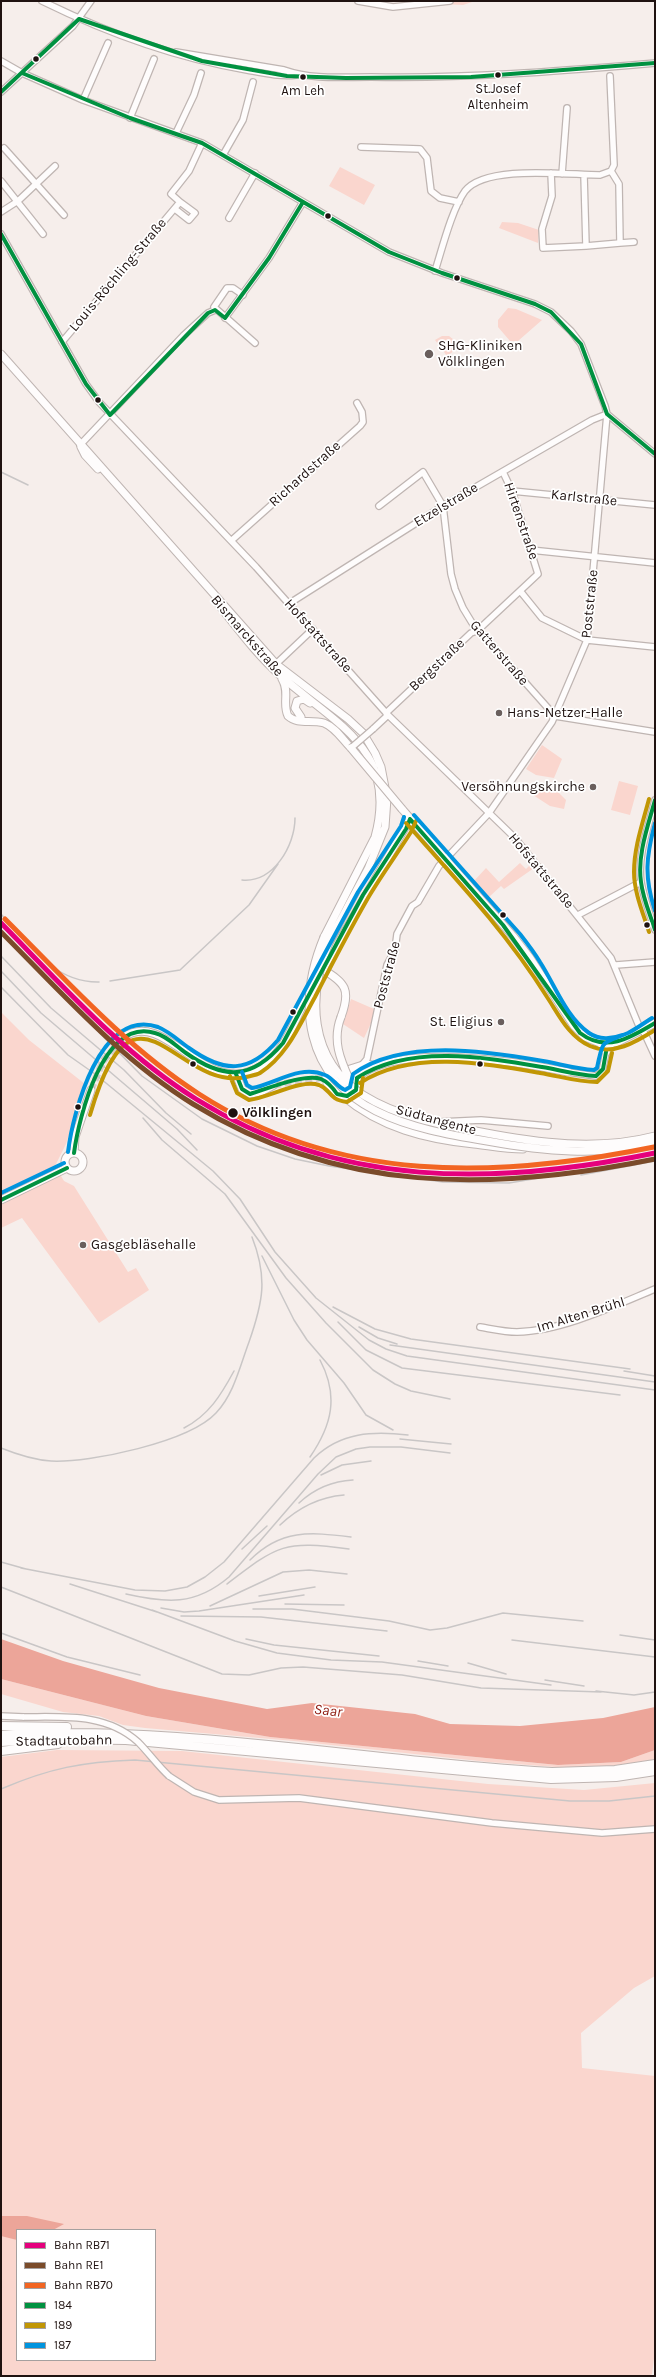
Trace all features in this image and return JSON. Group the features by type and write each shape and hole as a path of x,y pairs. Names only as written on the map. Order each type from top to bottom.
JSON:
{"highway":[{"path":"1,1726 50,1726 113,1732 162,1739 551,1779 616,1777 655,1771"},
{"path":"1,1735 113,1732"},
{"name":"Stadtautobahn","path":"1,1742 51,1739 162,1739"},
{"path":"162,1739 519,1770 586,1772 655,1764"},
{"path":"1,1751 35,1746 108,1740"}],"main road":[{"name":"Bismarckstraße","path":"1,354 80,445 117,484 133,504 298,688"},
{"name":"Bismarckstraße","path":"197,576 226,614 280,675 298,688"},
{"path":"280,675 287,688 286,709 288,716 297,721 308,720"},
{"path":"298,688 291,709 292,713 301,718 323,723 330,727 351,748 530,958 574,1026 585,1037 600,1043 612,1044 621,1042 655,1023"},
{"name":"Südtangente","path":"298,688 356,738 368,756 377,784 379,819 370,850 327,939 310,981 309,1017 319,1054 330,1073 342,1087 365,1105 398,1119 447,1134 531,1148 605,1151 655,1143"},
{"name":"Südtangente","path":"298,688 333,707 363,733 381,767 387,798 388,815 382,839 368,869 327,939 317,983 317,1022 328,1056 337,1070 356,1088 382,1105 420,1119 507,1138 594,1144 655,1136"},
{"path":"301,718 295,708 297,701 300,699 329,714"},
{"path":"124,1037 142,1031 158,1033 211,1068 236,1074 259,1066 276,1053 322,969 410,819"},
{"path":"322,969 337,979 344,987 347,998 336,1040 338,1053 356,1088"},
{"path":"600,1043 606,1052"},
{"path":"343,1096 352,1094 356,1088 357,1078 364,1072 377,1066 417,1058 439,1057 516,1063 568,1072"},
{"path":"377,1066 362,1065 348,1070 339,1071 330,1080 334,1092 343,1096 378,1120 427,1137 508,1149 531,1148"},
{"path":"348,1070 357,1078"},
{"path":"236,1074 242,1089 250,1094 261,1092 274,1085"},
{"path":"74,1153 75,1137 92,1090"},
{"path":"67,1168 66,1158 74,1153"},
{"path":"1,1200 67,1168 76,1171 83,1165 82,1157 74,1153"}],"street":[{"path":"42,1 79,19 176,52 198,54 298,75 346,78 471,77 655,63"},
{"path":"1,92 79,19 91,1"},
{"path":"358,1 393,6 450,1"},
{"path":"83,100 108,43"},
{"path":"130,118 154,60"},
{"path":"1,61 22,73 83,100 202,143 389,252 435,271 535,304 556,316 581,344 607,414 655,454"},
{"path":"176,133 194,95 202,73"},
{"path":"435,271 459,202 471,185 486,177 551,173 604,175 611,171 614,165 610,76"},
{"path":"223,155 244,120 253,82"},
{"path":"562,174 567,108"},
{"path":"180,202 171,194 189,171 202,143"},
{"path":"361,147 420,149 427,158 431,190 440,198 459,202"},
{"path":"4,148 64,215"},
{"path":"1,212 18,201 55,166"},
{"path":"611,171 619,184 620,242"},
{"path":"228,218 254,173"},
{"path":"551,173 552,196 542,228 544,248 634,242"},
{"path":"584,175 586,246"},
{"path":"1,181 43,234"},
{"name":"Louis-Röchling-Straße","path":"62,342 174,208 180,202 195,213 189,220 174,208"},
{"path":"225,318 242,295 303,202"},
{"name":"Hofstattstraße","path":"1,234 92,392 110,415 154,457 232,540 290,603 387,714 515,838 578,915 616,965 642,1031 655,1056"},
{"path":"242,295 233,288 227,288 214,304 215,310 255,343"},
{"path":"80,445 184,335 208,313 215,310"},
{"name":"Richardstraße","path":"232,540 360,426 363,422 362,412 358,403"},
{"name":"Etzelstraße","path":"290,603 443,506 592,420 607,414"},
{"name":"Poststraße","path":"362,1065 367,1059 387,965 395,950 397,934 412,906 418,902 446,858 489,813 555,716 587,640 607,414"},
{"name":"Gatterstraße","path":"378,506 423,472 443,506 451,574 463,608 477,631 482,634 555,716"},
{"name":"Hirtenstraße","path":"503,472 512,491 537,570"},
{"name":"Karlstraße","path":"512,491 655,505"},
{"path":"531,550 655,563"},
{"name":"Bergstraße","path":"351,748 373,729 471,634 477,631 536,578 537,570"},
{"path":"521,592 542,618 587,640 655,647"},
{"path":"276,664 313,629"},
{"path":"555,716 655,732"},
{"path":"655,802 643,848 641,882 655,930"},
{"path":"578,915 641,882"},
{"path":"616,965 655,962"},
{"path":"568,1072 596,1076 602,1072 606,1052 612,1044"},
{"path":"356,1088 395,1112 425,1120 437,1122 481,1120 548,1126"},
{"name":"Im Alten Brühl","path":"480,1327 516,1332 541,1329 607,1309 655,1289"},
{"path":"1,1716 69,1717 106,1723 138,1743 169,1776 194,1792 231,1801 299,1798 492,1823 602,1834 655,1828"}],"shaded area":[{"path":"381,1 475,1 463,5"},
{"path":"340,167 375,185 364,205 329,186"},
{"path":"502,222 518,223 539,230 538,243 499,228"},
{"path":"508,308 516,309 542,320 518,341 510,341 498,327 498,320"},
{"path":"442,336 449,336 458,343 458,348 447,356 435,340"},
{"path":"542,745 562,759 554,778 536,775 526,769"},
{"path":"619,781 638,786 630,815 611,810"},
{"path":"536,788 558,792 566,800 564,809 550,806 533,795"},
{"path":"520,863 526,869 531,864 534,868 504,889 501,886 489,897 474,881 486,868 499,882"},
{"path":"351,999 374,1009 372,1021 364,1038 343,1024"},
{"path":"1,1012 29,1040 85,1084 66,1144 55,1166 64,1181 74,1186 128,1272 136,1268 149,1290 99,1323 22,1218 1,1228"},
{"path":"1,1679 146,1716 270,1737 558,1765 621,1762 655,1750 655,1759 623,1767 583,1769 488,1762 294,1741 145,1728 123,1725 99,1716 63,1712 1,1694"},
{"path":"57,1750 182,1751 488,1784 584,1790 655,1783 655,1976 634,1988 581,2033 582,2068 655,2076 655,2351 652,2374 650,2376 1,2376 1,1757"}],"water":[{"name":"Saar","path":"1,1639 63,1661 159,1688 267,1709 312,1703 415,1714 450,1724 520,1726 603,1718 655,1707 655,1750 621,1762 558,1765 270,1737 146,1716 1,1679"},
{"path":"1,2216 27,2216 64,2224 55,2229 16,2229 16,2240 1,2236"}],"tunnel":[{"path":"91,1090 103,1061 124,1037"},
{"path":"274,1085 326,1077"}],"railway":[{"path":"1,472 28,485"},
{"path":"242,880 263,876 280,861 291,840 295,818"},
{"path":"110,981 180,970 249,905 278,864"},
{"path":"1,914 32,949 55,969 68,976 83,981 99,982"},
{"path":"1,933 142,1076 202,1119 257,1146 295,1159 329,1166 443,1182 509,1183 587,1170"},
{"path":"1,956 51,1008 124,1070 166,1113 191,1134"},
{"path":"1,971 41,1013 177,1129 197,1150"},
{"path":"1,987 68,1055 95,1074 213,1171 240,1199 275,1252 316,1298 369,1340 386,1349 407,1356 655,1390"},
{"path":"143,1118 162,1140 225,1194 286,1278 326,1323 373,1370 395,1384 411,1391 450,1399"},
{"path":"581,1175 655,1161"},
{"path":"1,1448 25,1456 51,1461 68,1461 89,1458 138,1449 162,1441 184,1433 203,1423 216,1413 232,1389 258,1314 262,1290 262,1278 257,1252 252,1237"},
{"path":"262,1256 294,1320 307,1340 344,1383 366,1415 393,1430"},
{"path":"333,1307 375,1329 411,1339 630,1369"},
{"path":"338,1322 366,1350 402,1368 620,1395"},
{"path":"359,1327 378,1338 397,1344"},
{"path":"390,1345 655,1382"},
{"path":"310,1457 324,1433 330,1410 330,1386 320,1360"},
{"path":"184,1428 201,1417 214,1404 234,1371"},
{"path":"624,1371 655,1376"},
{"path":"21,1568 135,1590 165,1591 187,1587 205,1577 224,1562 314,1458 324,1449 346,1438 358,1435 382,1433 408,1435"},
{"path":"400,1439 451,1444"},
{"path":"126,1594 154,1599 180,1600 204,1593 216,1586 229,1577 318,1474 336,1457 356,1449 370,1447 401,1447 450,1453"},
{"path":"321,1475 342,1465 371,1461"},
{"path":"299,1503 317,1490 331,1484 353,1480"},
{"path":"280,1525 294,1513 310,1504 326,1498 344,1495"},
{"path":"242,1549 267,1526"},
{"path":"250,1560 273,1543 297,1535 322,1534 351,1537"},
{"path":"227,1584 258,1561 283,1548 310,1545 349,1549"},
{"path":"1,1562 26,1569"},
{"path":"210,1606 283,1572 309,1570 347,1574"},
{"path":"70,1584 157,1612"},
{"path":"1,1587 222,1674 249,1675 281,1668 303,1667 402,1675 481,1688 601,1692"},
{"path":"259,1596 315,1587"},
{"path":"161,1608 184,1612 199,1611 304,1595"},
{"path":"285,1604 344,1605"},
{"path":"253,1609 292,1609 389,1621 430,1630 447,1628 503,1613 583,1621"},
{"path":"152,1610 235,1641 277,1653 331,1660 382,1662 551,1685"},
{"path":"181,1616 261,1617 387,1631"},
{"path":"1,1633 67,1657 140,1675"},
{"path":"620,1635 655,1640"},
{"path":"246,1639 274,1645 379,1656"},
{"path":"512,1640 655,1657"},
{"path":"418,1661 448,1666"},
{"path":"468,1663 506,1674"},
{"path":"545,1680 584,1686"},
{"path":"596,1691 634,1695 655,1692"},
{"path":"1,1789 35,1776 66,1767 99,1762 135,1760 570,1801 609,1801 655,1796"}],"rail line":[{"name":"RB70","path":"5,919 98,1012 146,1055 172,1075 199,1094 252,1123 307,1145 363,1159 420,1166 478,1168 536,1165 595,1158 654,1147"},
{"name":"RB71","path":"1,923 94,1017 143,1061 169,1081 196,1099 251,1129 306,1150 362,1164 420,1172 477,1174 536,1171 595,1164 655,1153"},
{"name":"RE1","path":"1,932 92,1024 141,1067 166,1086 193,1104 248,1134 304,1155 360,1170 418,1178 476,1180 535,1177 594,1170 655,1159"}],"transit line":[{"name":"184","path":"79,19 202,61 287,76 346,78 471,77 655,63"},
{"name":"184","path":"1,92 79,19"},
{"name":"184","path":"22,73 130,118 202,143 389,252 442,273 535,304 551,312 581,344 607,414"},
{"name":"184","path":"1,234 86,384 110,415 208,313 215,310 225,318 269,258 303,202"},
{"name":"184","path":"607,414 655,454"},
{"name":"189","path":"649,799 637,844 634,863 634,880 637,895 649,932"},
{"name":"184","path":"655,800 644,841 640,872 643,894 655,930"},
{"name":"187","path":"414,815 520,934 538,958 567,1010 581,1026 589,1033 601,1038 610,1038 622,1035"},
{"name":"187","path":"68,1152 76,1113 83,1090 93,1067 105,1047 120,1032 138,1025 158,1027 202,1056 214,1062 225,1065 236,1066 246,1064 257,1059 267,1051 278,1040 358,892 401,826 404,817"},
{"name":"184","path":"410,819 503,925 580,1033 590,1039 609,1043 627,1038 655,1023"},
{"name":"184","path":"74,1153 81,1117 97,1074 108,1054 121,1040 137,1032 159,1034 200,1062 213,1068 225,1071 237,1072 249,1070 260,1064 271,1055 283,1043 363,895 406,829 410,819"},
{"name":"189","path":"90,1115 107,1069 124,1046 141,1039 159,1044 198,1068 221,1077 251,1076 260,1073 270,1066 292,1039 368,898 411,832 416,821"},
{"name":"189","path":"406,823 498,929 532,973 565,1025 576,1037 590,1046 599,1049 607,1049 632,1043 655,1030"},
{"name":"187","path":"655,823 648,857 649,888 655,911"},
{"name":"187","path":"242,1072 247,1085 252,1088 297,1073 316,1072 330,1078 345,1090 350,1087 353,1074 373,1063 396,1055 420,1051 445,1050 496,1054 594,1070 597,1068 601,1051 605,1043 631,1031 652,1018"},
{"name":"184","path":"357,1078 378,1067 400,1061 423,1057 447,1056 496,1060 575,1074 596,1076 603,1069 606,1052"},
{"name":"189","path":"360,1083 380,1073 402,1066 448,1062 495,1066 575,1080 597,1082 608,1071 612,1053"},
{"name":"184","path":"236,1074 242,1089 250,1094 276,1085 306,1078 314,1078 321,1079 326,1082 337,1094 347,1096 356,1090 357,1078"},
{"name":"189","path":"230,1076 237,1093 249,1100 257,1099 294,1087 311,1084 319,1085 326,1089 336,1099 347,1102 361,1093 363,1078"},
{"name":"187","path":"1,1193 64,1163"},
{"name":"184","path":"1,1200 67,1168"}],"place":[{"name":"St.Josef Altenheim","path":"498,75"},
{"name":"Am Leh","path":"303,77"},
{"name":"SHG-Kliniken Völklingen","path":"429,354"},
{"name":"Hans-Netzer-Halle","path":"499,713"},
{"name":"Versöhnungskirche","path":"593,787"},
{"name":"St. Eligius","path":"501,1022"},
{"name":"Völklingen","path":"233,1113"},
{"name":"Gasgebläsehalle","path":"83,1245"}]}
